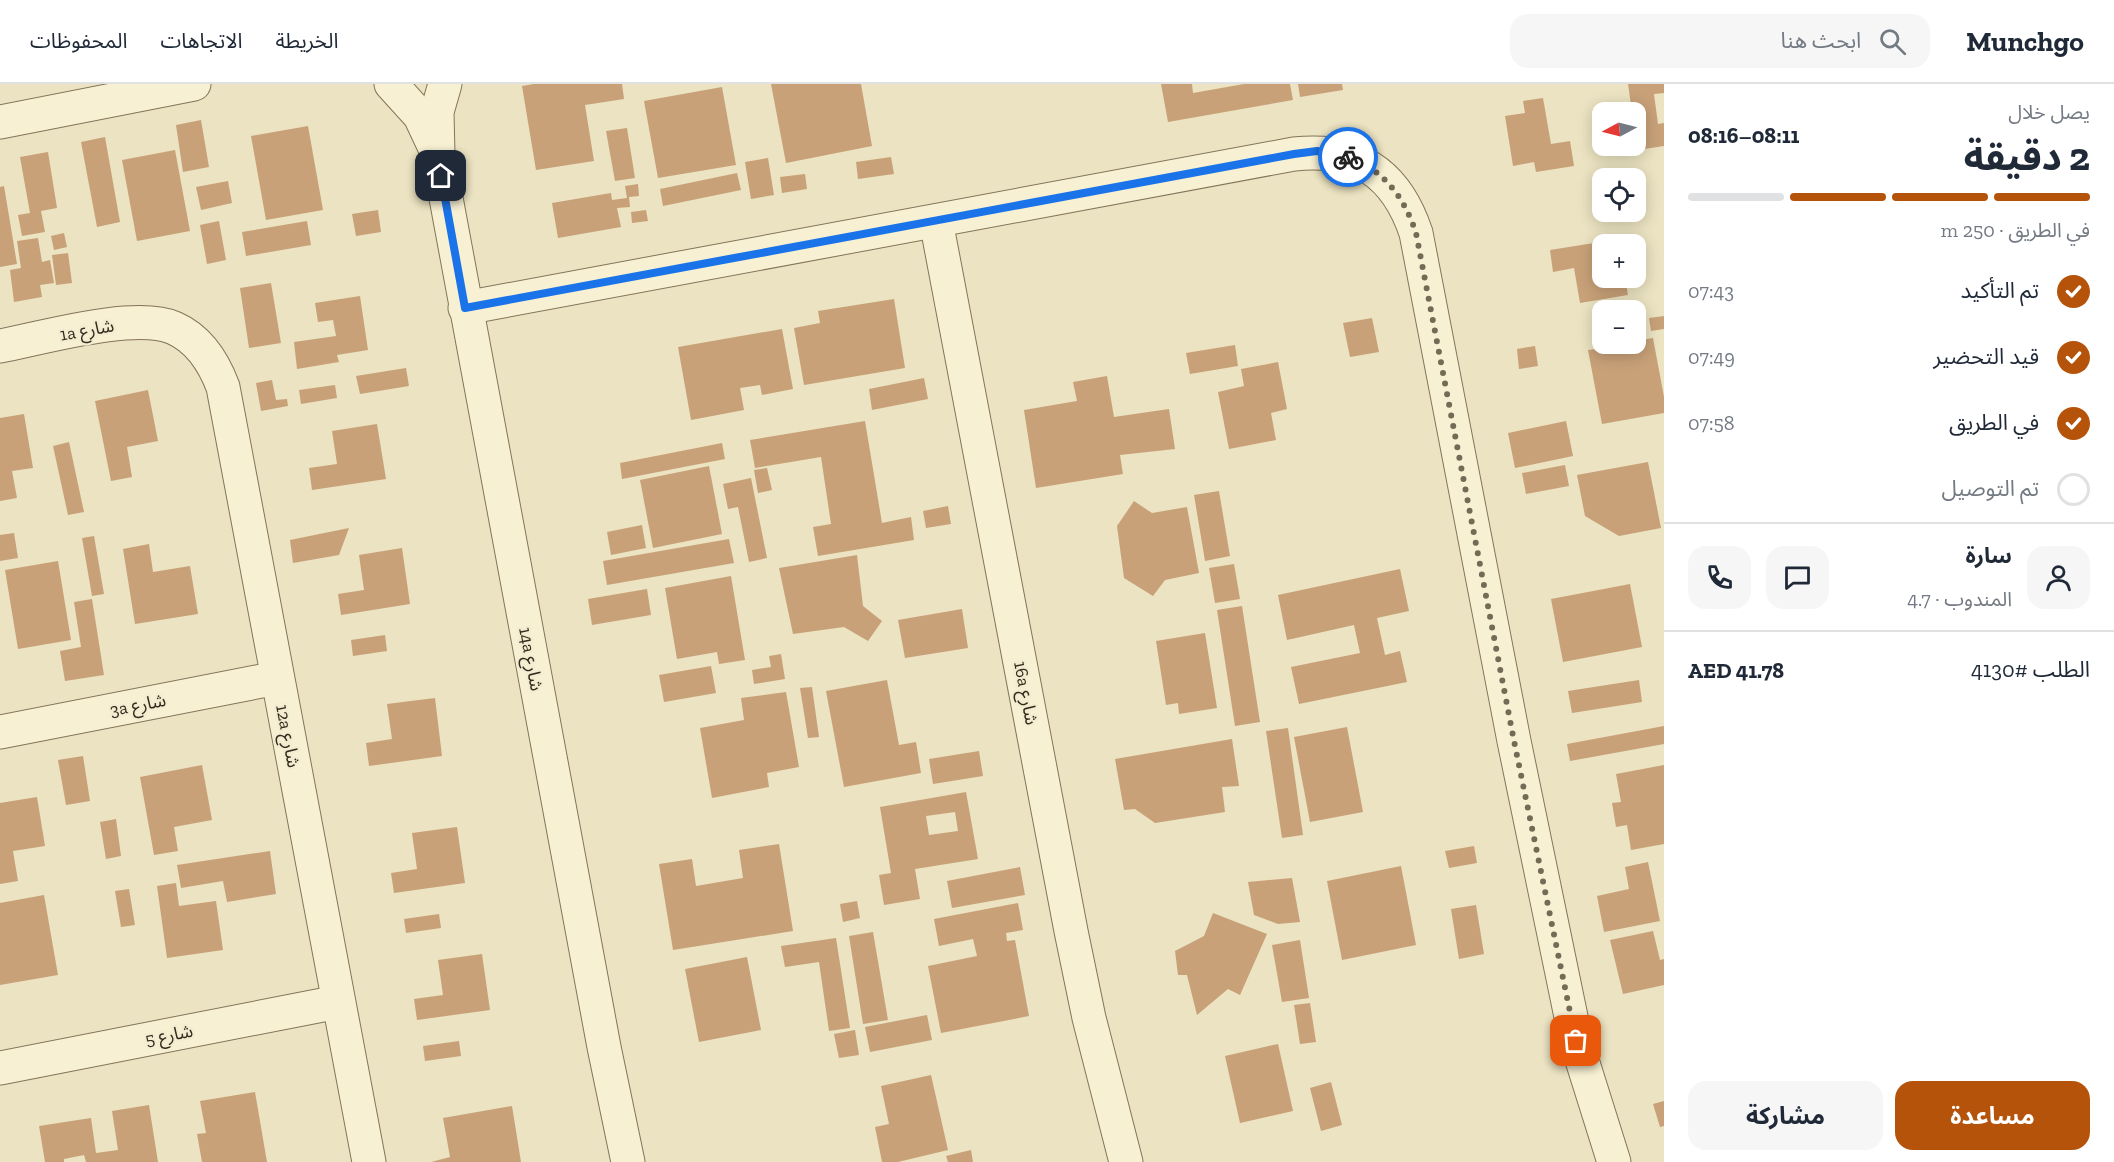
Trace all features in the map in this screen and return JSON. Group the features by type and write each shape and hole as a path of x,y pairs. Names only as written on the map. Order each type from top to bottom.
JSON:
{"street":[{"path":"0,122 194,84"},
{"name":"14a شارع","path":"391,84 420,116 438,155"},
{"name":"14a شارع","path":"445,84 437,112 438,155 465,308 628,1162"},
{"path":"465,308 1317,151 1350,158 1380,175 1397,191 1416,233 1514,741 1576,1041 1614,1162"},
{"name":"16a شارع","path":"936,221 1082,985 1126,1162"},
{"name":"1a شارع","path":"0,346 126,323 142,322 173,327"},
{"name":"12a شارع","path":"173,327 199,346 217,373 223,387 369,1162"},
{"name":"3a شارع","path":"0,732 277,678"},
{"name":"شارع 5","path":"0,1068 338,1002"}],"building":[{"path":"622,84 624,99 585,105 594,161 536,170 522,86"},
{"path":"771,84 861,84 872,146 786,163"},
{"path":"1161,84 1192,84 1193,93 1244,84 1290,84 1293,100 1168,122"},
{"path":"1298,84 1342,84 1343,90 1300,97"},
{"path":"1628,84 1664,84 1664,93 1654,94 1658,124 1664,123 1664,146 1646,149 1646,102 1631,102"},
{"path":"722,87 736,165 658,178 644,101"},
{"path":"1543,98 1551,144 1570,141 1574,166 1536,172 1534,162 1513,166 1505,116 1525,113 1523,101"},
{"path":"201,120 209,167 183,172 176,125"},
{"path":"308,126 323,210 266,220 251,136"},
{"path":"627,128 635,178 615,181 606,131"},
{"path":"105,137 120,222 97,227 81,142"},
{"path":"175,150 190,231 137,241 122,160"},
{"path":"48,152 57,208 41,211 45,232 22,236 18,215 30,213 20,157"},
{"path":"891,157 894,174 858,179 856,162"},
{"path":"768,158 774,195 751,199 745,162"},
{"path":"737,173 741,190 663,206 660,189"},
{"path":"805,174 807,189 782,193 780,177"},
{"path":"228,181 232,203 201,210 196,187"},
{"path":"638,184 639,196 629,197 630,207 617,208 621,227 558,238 552,203 611,193 612,200 627,198 625,186"},
{"path":"4,186 17,264 0,267 0,187"},
{"path":"378,210 381,232 356,236 352,214"},
{"path":"646,210 648,221 632,223 631,212"},
{"path":"219,221 226,260 207,264 200,225"},
{"path":"307,221 311,245 246,256 242,232"},
{"path":"64,233 67,247 54,250 51,236"},
{"path":"38,238 42,262 50,260 54,283 40,285 42,297 14,302 10,270 21,268 17,241"},
{"path":"1592,243 1592,288 1627,288 1628,295 1580,303 1574,268 1553,272 1550,250"},
{"path":"68,253 72,283 56,285 52,255"},
{"path":"271,283 281,343 249,348 240,288"},
{"path":"360,296 368,350 337,355 339,362 297,369 294,342 336,336 333,320 318,322 315,303"},
{"path":"894,299 905,368 804,385 794,328 820,323 818,311"},
{"path":"1664,316 1664,329 1651,331 1649,318"},
{"path":"1372,318 1379,352 1350,357 1343,323"},
{"path":"782,329 793,389 762,395 760,385 740,388 744,410 691,420 678,347"},
{"path":"1653,338 1664,397 1664,413 1602,424 1588,350 1592,349 1592,354 1646,354 1646,339"},
{"path":"1235,345 1238,366 1190,374 1186,353"},
{"path":"1535,346 1538,366 1519,369 1517,349"},
{"path":"1278,362 1287,409 1271,413 1276,440 1229,449 1218,392 1244,386 1241,369"},
{"path":"406,368 409,386 360,394 356,376"},
{"path":"1107,376 1114,417 1169,409 1175,449 1120,455 1123,474 1036,488 1024,410 1077,401 1073,382"},
{"path":"924,378 928,399 872,410 869,389"},
{"path":"272,380 276,400 287,399 288,406 261,411 256,383"},
{"path":"335,385 337,398 301,404 299,390"},
{"path":"148,390 158,441 127,447 132,477 111,481 95,401"},
{"path":"24,414 33,468 12,471 17,498 0,501 0,418"},
{"path":"865,421 882,523 911,517 914,540 818,556 813,527 831,524 821,457 755,468 750,440"},
{"path":"1566,421 1573,456 1515,468 1508,433"},
{"path":"377,424 386,479 312,490 309,468 337,464 332,431"},
{"path":"69,442 84,512 68,515 53,446"},
{"path":"722,443 725,459 622,479 620,463"},
{"path":"1648,462 1661,528 1619,536 1585,516 1577,475"},
{"path":"1565,465 1569,486 1526,494 1522,473"},
{"path":"709,466 722,534 653,548 640,480"},
{"path":"767,468 772,490 758,493 754,470"},
{"path":"751,478 767,558 749,562 738,507 728,509 723,484"},
{"path":"1219,491 1230,556 1205,561 1194,495"},
{"path":"1134,501 1152,513 1187,507 1199,573 1165,580 1153,596 1124,578 1117,526"},
{"path":"948,506 951,524 926,528 923,511"},
{"path":"642,525 646,548 611,555 607,532"},
{"path":"349,528 339,555 293,563 290,540"},
{"path":"14,533 18,558 0,561 0,535"},
{"path":"94,536 104,594 92,596 82,538"},
{"path":"729,539 734,563 607,585 603,561"},
{"path":"149,544 153,572 190,566 198,614 135,624 123,549"},
{"path":"402,548 410,604 341,615 338,594 364,590 359,555"},
{"path":"857,555 863,606 882,621 868,641 844,627 793,634 779,568"},
{"path":"58,561 71,640 18,649 5,570"},
{"path":"1234,564 1240,599 1215,603 1209,568"},
{"path":"1400,569 1409,611 1377,618 1385,655 1400,651 1407,682 1299,704 1291,667 1360,653 1354,625 1287,640 1278,595"},
{"path":"731,576 745,660 719,664 717,652 677,659 665,588"},
{"path":"1630,584 1642,647 1563,662 1551,599"},
{"path":"647,589 651,615 592,625 588,599"},
{"path":"92,599 104,675 65,681 60,651 81,647 74,602"},
{"path":"1242,606 1260,722 1235,726 1217,610"},
{"path":"962,609 968,648 905,658 898,620"},
{"path":"1205,633 1217,708 1179,714 1178,703 1166,705 1156,641"},
{"path":"385,635 387,651 353,656 351,640"},
{"path":"781,654 785,679 754,684 752,670 771,667 769,656"},
{"path":"711,666 716,693 664,702 659,675"},
{"path":"887,680 899,745 916,742 921,773 844,787 826,691"},
{"path":"1639,680 1642,702 1572,713 1568,691"},
{"path":"812,687 819,737 808,738 800,688"},
{"path":"786,692 799,767 767,773 769,787 712,798 700,728 744,720 741,698"},
{"path":"435,698 442,756 369,766 366,743 392,739 387,704"},
{"path":"1664,726 1664,744 1570,761 1567,744"},
{"path":"1347,727 1363,812 1310,822 1294,737"},
{"path":"1288,728 1303,835 1282,838 1266,731"},
{"path":"1232,739 1239,786 1222,787 1225,812 1155,823 1135,809 1124,810 1115,759"},
{"path":"979,751 983,776 933,784 929,759"},
{"path":"83,756 90,801 66,805 58,760"},
{"path":"202,765 212,820 174,827 178,851 154,855 140,777"},
{"path":"1664,765 1664,844 1631,850 1627,825 1616,827 1612,803 1621,802 1616,774"},
{"path":"966,792 978,859 915,869 920,899 884,905 879,875 891,873 880,807","holes":["955,812 958,831 929,835 926,816"]},
{"path":"37,797 45,846 13,851 18,881 0,884 0,803"},
{"path":"116,819 121,856 106,859 100,822"},
{"path":"457,827 465,883 394,893 391,873 417,869 412,833"},
{"path":"779,844 793,931 673,950 659,864 692,859 696,886 743,878 739,850"},
{"path":"1474,846 1477,863 1449,868 1445,851"},
{"path":"270,851 276,894 227,902 223,881 181,888 177,865"},
{"path":"1648,862 1660,921 1604,932 1597,896 1629,889 1625,867"},
{"path":"1401,866 1416,945 1342,960 1327,881"},
{"path":"1020,867 1025,895 952,908 947,881"},
{"path":"1292,878 1300,922 1278,924 1254,915 1248,882"},
{"path":"176,883 179,906 216,901 223,950 167,958 157,886"},
{"path":"129,889 135,925 121,927 115,891"},
{"path":"44,895 58,975 0,985 0,903"},
{"path":"857,901 860,918 843,922 840,904"},
{"path":"1018,903 1023,930 1006,933 1007,941 1015,940 1029,1016 941,1033 928,966 977,956 973,939 939,946 934,919"},
{"path":"1476,905 1484,954 1459,959 1451,909"},
{"path":"1213,913 1267,934 1240,995 1228,989 1197,1015 1187,975 1178,975 1175,951 1204,936"},
{"path":"439,914 441,928 406,933 404,919"},
{"path":"1653,931 1660,960 1664,959 1664,985 1623,994 1610,940"},
{"path":"873,932 888,1020 863,1024 849,936"},
{"path":"836,938 850,1028 829,1031 819,962 785,967 781,946"},
{"path":"1300,940 1309,998 1282,1002 1272,945"},
{"path":"482,954 490,1010 417,1020 414,999 443,995 438,960"},
{"path":"747,957 761,1030 699,1042 685,969"},
{"path":"1310,1003 1316,1042 1300,1044 1294,1005"},
{"path":"927,1015 932,1040 870,1052 865,1027"},
{"path":"855,1030 859,1055 839,1058 834,1034"},
{"path":"459,1041 461,1056 425,1061 423,1046"},
{"path":"1278,1044 1293,1111 1240,1123 1225,1056"},
{"path":"931,1075 948,1150 898,1162 882,1162 875,1127 889,1124 881,1086"},
{"path":"1331,1082 1342,1125 1321,1131 1310,1088"},
{"path":"255,1092 267,1162 202,1162 197,1134 206,1133 200,1101"},
{"path":"1664,1101 1664,1126 1660,1127 1653,1104"},
{"path":"149,1105 158,1162 86,1162 84,1155 64,1159 64,1162 45,1162 39,1126 91,1118 96,1153 118,1150 112,1111"},
{"path":"512,1106 521,1162 431,1162 450,1157 443,1118"},
{"path":"971,1150 973,1162 948,1162 946,1156"}],"way so far":[{"path":"1348,157 1361,162 1380,175 1397,191 1416,233 1514,741 1576,1041"}],"route":[{"path":"441,176 465,308 1294,154 1317,151 1348,157"}]}
